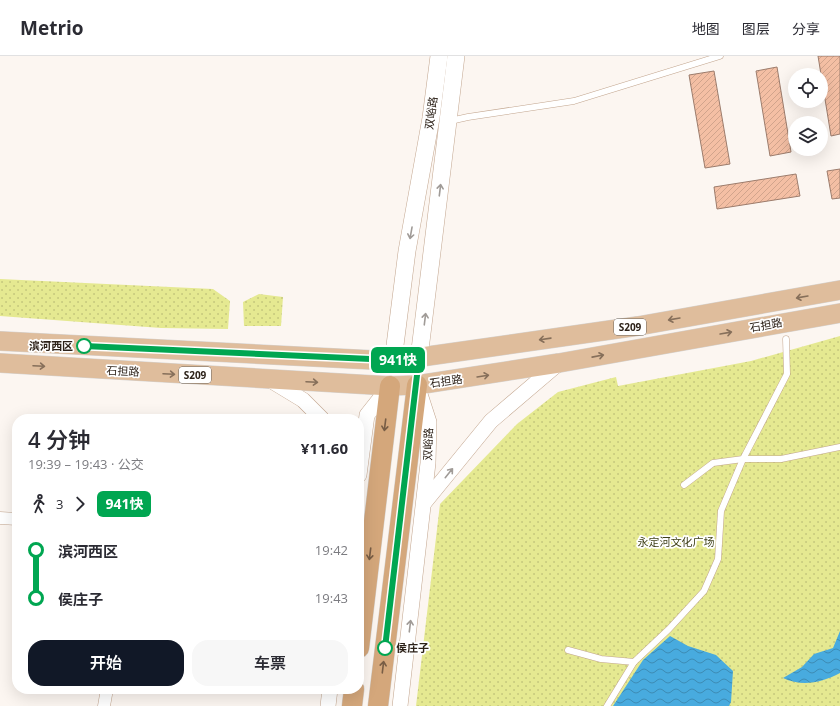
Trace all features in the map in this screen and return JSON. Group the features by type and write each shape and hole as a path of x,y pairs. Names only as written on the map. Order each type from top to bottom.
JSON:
{"highway":[{"name":"双峪路","path":"378,706 417,385"},
{"path":"364,606 390,386"},
{"path":"352,706 353,694"}],"main road":[{"name":"双峪路","path":"393,360 407,251 431,118 439,56"},
{"name":"双峪路","path":"419,358 456,56"},
{"name":"石担路","path":"0,341 393,360 419,358 638,326 840,290"},
{"name":"石担路","path":"0,364 270,380 390,386 417,385 559,364 840,313"},
{"path":"417,385 419,358"},
{"path":"390,386 393,360"}],"street":[{"path":"424,503 491,421 559,364"},
{"path":"270,380 303,400 317,414"},
{"name":"双峪路","path":"400,706 424,503 429,422 417,385"},
{"path":"364,438 367,415 390,386"},
{"path":"0,518 12,519"},
{"path":"104,706 106,694"},
{"path":"328,706 329,694"}],"lane":[{"path":"448,122 468,117 574,101 720,56"},
{"path":"607,706 634,662 669,629 704,591 718,560 722,511 743,459 787,374 786,339"},
{"path":"684,485 713,463 743,459 780,459 840,448"},
{"path":"568,650 602,659 634,662"}],"green space":[{"path":"0,279 213,289 230,301 228,329 161,328 0,316"},
{"path":"259,294 283,297 281,326 244,326 243,302"},
{"name":"永定河文化广场","path":"840,336 840,706 416,706 440,504 517,424 558,392 616,377 618,386 751,361"}],"water":[{"path":"840,631 840,673 812,683 790,681 783,678 802,667 814,654 833,648"},
{"path":"670,636 688,646 716,655 733,671 731,702 729,706 613,706 643,660"}],"building":[{"path":"818,56 840,56 840,134 831,136 826,108 828,108 828,68 820,68"},
{"path":"777,67 788,134 788,153 770,156 756,71"},
{"path":"714,71 730,164 705,168 689,75"},
{"path":"840,169 840,198 832,199 827,171"},
{"path":"796,174 800,196 717,209 714,187"}],"bus line":[{"name":"941快","path":"84,346 393,360 419,358 385,648"}],"place":[{"name":"滨河西区","path":"84,346"},
{"name":"侯庄子","path":"385,648"}]}
